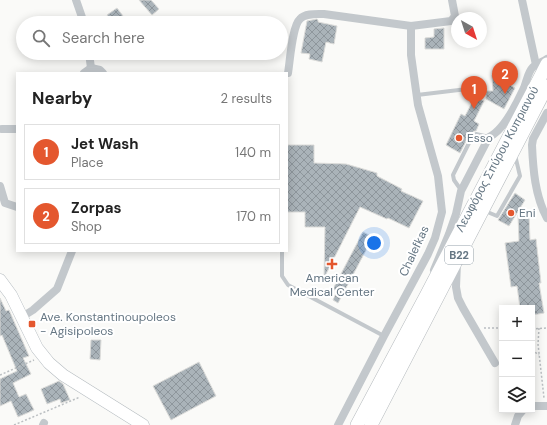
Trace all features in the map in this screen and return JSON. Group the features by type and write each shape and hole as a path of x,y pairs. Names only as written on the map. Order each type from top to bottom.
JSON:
{"main road":[{"name":"Λεωφόρος Σπύρου Κυπριανού","path":"357,425 427,294 542,64"},
{"name":"Λεωφόρος Σπύρου Κυπριανού","path":"371,425 514,151 528,137 547,86"}],"street":[{"path":"76,0 82,16"},
{"path":"288,73 294,32 299,19 305,16 324,14 411,26 451,21 455,16 452,0"},
{"path":"522,0 542,64"},
{"name":"Chalefkas","path":"338,425 428,254 435,238 442,212 438,176 418,105 411,55 411,26"},
{"path":"427,294 431,277 456,214 461,191 489,137 497,132 506,121 523,90 532,69 542,64 547,59"},
{"path":"90,60 92,68"},
{"path":"86,72 92,68 102,72"},
{"path":"547,113 528,137 538,195 547,218"},
{"path":"2,129 16,129"},
{"path":"0,186 5,203 16,207"},
{"path":"442,212 456,214"},
{"path":"22,317 33,310 57,289 72,252"},
{"path":"457,258 456,287 458,298 494,363"},
{"path":"0,280 11,296 37,348 49,364 63,375 142,425"},
{"path":"535,406 546,406"},
{"path":"516,425 518,416 520,413"}],"lane":[{"path":"417,95 484,87"},
{"path":"461,191 454,180 453,175 474,135 478,134 489,137"},
{"path":"282,252 282,276 288,285 384,336"}],"path":[{"path":"474,327 499,328"},
{"path":"535,328 547,328"},
{"path":"539,328 538,344 546,406"},
{"path":"535,352 539,355"},
{"path":"0,374 44,356"},
{"path":"14,425 91,392"}],"building":[{"path":"139,0 151,0 159,9 152,15"},
{"path":"117,8 123,16 108,16 107,15"},
{"path":"317,19 318,22 337,26 334,44 326,42 322,62 309,59 310,54 301,53 307,21"},
{"path":"444,28 444,49 425,49 425,38 434,37 434,29"},
{"path":"492,75 515,88 504,109 486,99 486,91 493,91"},
{"name":"Esso","path":"475,97 484,101 474,121 479,124 476,131 468,137 460,153 446,145 461,114 465,116"},
{"path":"288,145 314,145 314,163 346,164 377,173 377,176 402,189 401,191 423,201 409,228 360,207 324,278 325,227 305,227 305,212 288,212"},
{"name":"Eni","path":"515,193 525,200 509,226 498,220"},
{"path":"518,215 529,215 530,240 536,239 541,283 539,283 544,313 535,314 535,305 520,305 517,286 511,287 505,243 519,241"},
{"path":"363,232 373,237 338,303 333,300 337,291 333,289"},
{"path":"0,298 6,311 9,310 29,356 23,358 31,374 13,383 19,397 26,394 34,410 18,417 11,401 0,406 0,379 17,371 2,335 0,336"},
{"path":"91,340 101,340 100,360 90,359"},
{"path":"199,362 216,396 171,420 153,386"},
{"path":"59,381 63,384 70,400 61,403 60,399 47,404 41,389"}],"place":[{"name":"Zorpas","path":"505,94"},
{"name":"Jet Wash","path":"474,109"},
{"name":"Esso","path":"459,138"},
{"name":"Eni","path":"511,213"},
{"name":"American Medical Center","path":"332,264"},
{"name":"Ave. Konstantinoupoleos - Agisipoleos","path":"32,324"}]}
